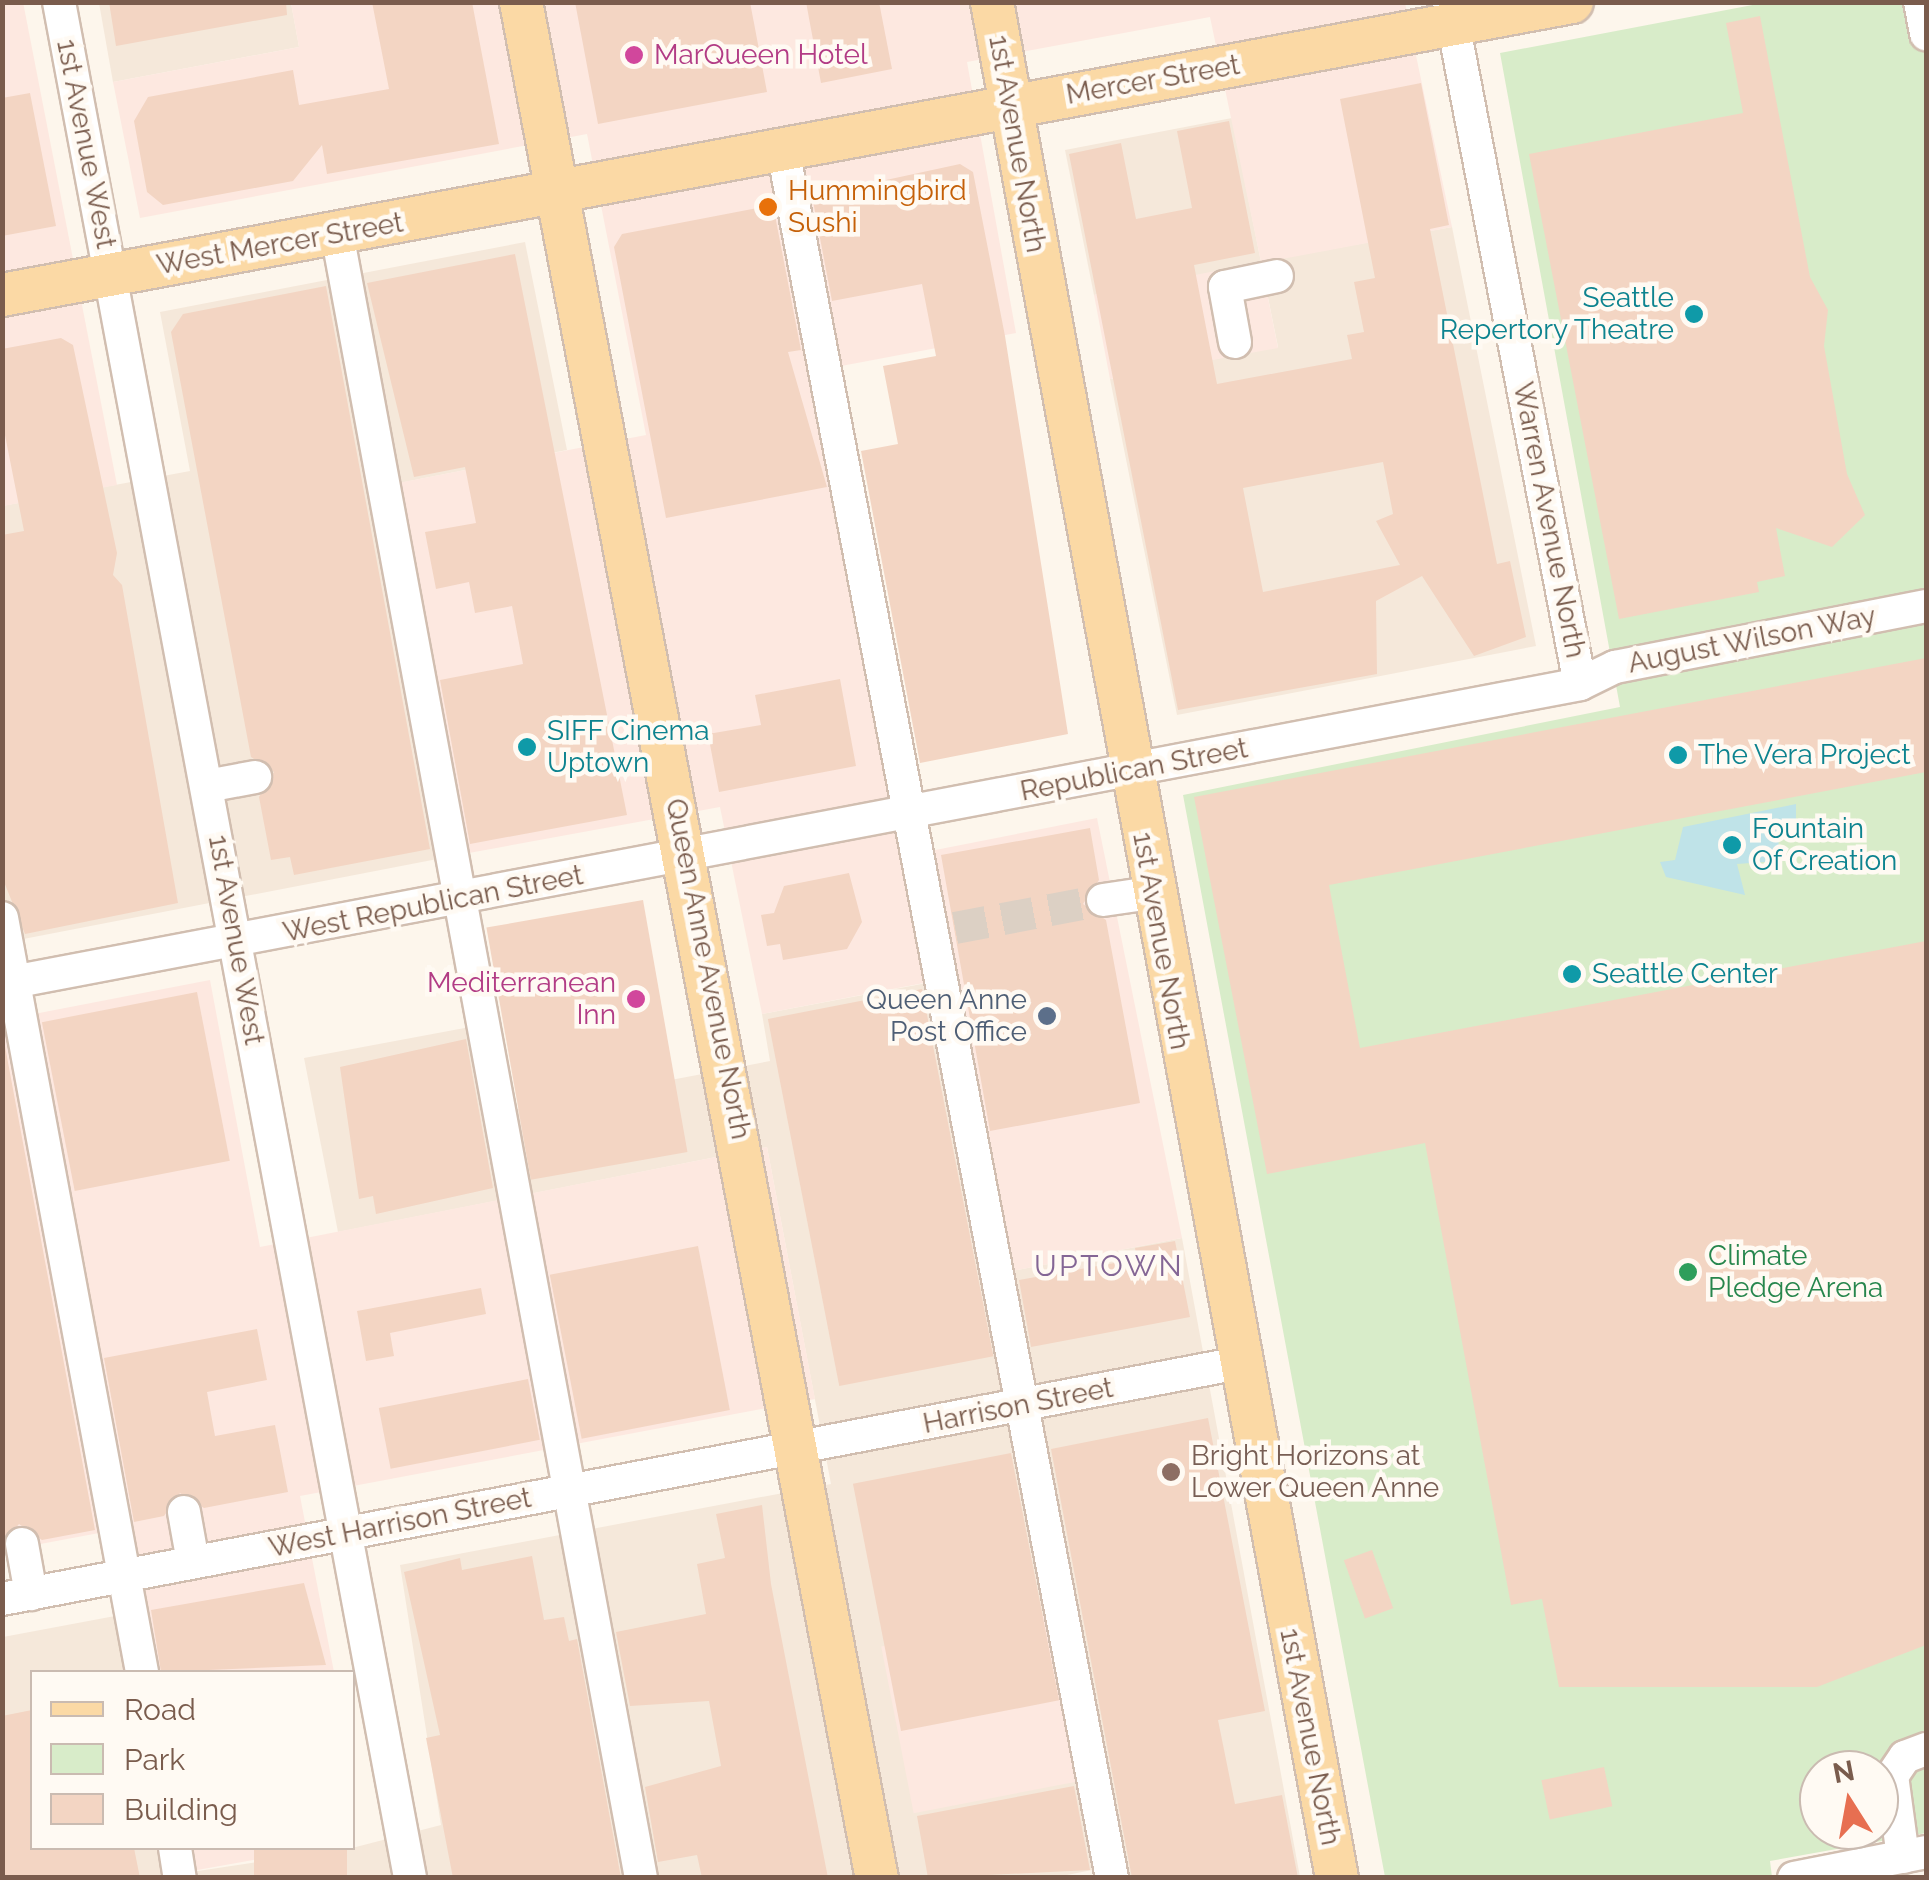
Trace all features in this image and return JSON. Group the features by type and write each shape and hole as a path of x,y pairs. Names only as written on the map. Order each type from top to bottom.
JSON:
{"main road":[{"name":"Queen Anne Avenue North","path":"520,2 688,856 877,1878"},
{"name":"1st Avenue North","path":"992,2 1151,893 1336,1878"},
{"name":"Mercer Street","path":"557,192 1010,106 1452,14 1572,2"},
{"name":"West Mercer Street","path":"2,295 557,192"}],"street":[{"name":"1st Avenue West","path":"59,2 410,1878"},
{"path":"1920,2 1926,34"},
{"name":"Warren Avenue North","path":"1452,14 1580,684"},
{"path":"783,150 913,813 945,930 1023,1405 1050,1515 1112,1878"},
{"path":"337,233 641,1878"},
{"path":"1235,342 1225,287 1277,276"},
{"name":"August Wilson Way","path":"1580,684 1615,667 1926,606"},
{"name":"Republican Street","path":"688,856 1580,684"},
{"path":"207,786 255,777"},
{"name":"West Republican Street","path":"8,983 688,856"},
{"path":"1103,900 1151,893"},
{"path":"2,918 8,983 142,1670"},
{"name":"Harrison Street","path":"797,1448 1238,1363"},
{"name":"West Harrison Street","path":"17,1596 797,1448"},
{"path":"184,1512 193,1562"},
{"path":"17,1596 22,1544"},
{"path":"1796,1877 1914,1854 1892,1776 1905,1756 1926,1749"},
{"path":"174,1850 180,1878"}],"shaded area":[{"path":"23,2 117,485 3,506 2,3"},
{"path":"99,3 291,3 299,47 113,82"},
{"path":"291,3 1405,3 1452,227 1261,263 1278,348 1110,379 1094,295 1261,262 1210,17 967,62 1016,333 820,370 915,854 1097,818 1182,1238 1007,1272 950,978 762,1014 720,807 458,855 388,485 646,435 587,134 140,218 113,82 299,47"},
{"path":"1232,118 1261,262 1452,227 1536,646 1177,715 1110,379 1278,347 1261,263 1094,295 1065,150"},
{"path":"525,242 567,450 389,485 458,855 13,941 2,886 2,506 190,471 160,312"},
{"path":"210,980 260,1247 767,1147 815,1399 300,1496 334,1670 125,1670 99,1533 3,1551 3,1020"},
{"path":"932,982 986,1276 1182,1238 1300,1877 1104,1878 1102,1868 1052,1878 3,1878 3,1637 115,1616 125,1670 30,1670 30,1850 159,1850 165,1876 355,1850 441,1825 400,1565 831,1484 767,1147 338,1232 304,1058 470,1027 487,1115 770,1061 762,1014"},
{"path":"1053,1613 1085,1780 914,1813 881,1646"},
{"path":"159,1850 308,1850 164,1876"}],"green space":[{"name":"Seattle Center","path":"1763,3 1926,3 1926,1833 1899,1838 1899,1750 1799,1750 1799,1850 1831,1850 1770,1861 1772,1877 1385,1877 1183,795 1620,707 1500,53"}],"water":[{"path":"1796,804 1796,823 1779,831 1778,861 1737,864 1745,895 1666,877 1660,862 1675,860 1683,827"}],"building":[{"path":"109,2 286,2 287,15 116,46"},
{"path":"372,2 472,2 499,144 327,174 322,145 293,181 163,205 147,192 134,121 148,97 293,70 299,105 389,89"},
{"path":"575,2 750,2 767,92 598,124"},
{"path":"806,2 879,2 892,69 821,83"},
{"name":"Seattle Repertory Theatre","path":"1760,16 1810,277 1828,310 1824,346 1847,474 1865,515 1832,547 1776,528 1785,576 1757,582 1759,592 1619,619 1529,154 1743,113 1726,23"},
{"path":"1421,83 1449,225 1430,229 1497,564 1510,561 1526,637 1474,656 1422,576 1376,601 1377,674 1178,710 1069,154 1121,143 1136,219 1192,208 1177,131 1229,121 1255,253 1194,265 1217,384 1352,359 1347,335 1364,332 1354,282 1375,278 1340,99","holes":["1383,462 1393,514 1376,521 1400,565 1263,592 1243,488"]},
{"path":"30,93 56,226 2,236 2,98"},
{"path":"960,164 973,172 1005,336 1068,734 920,763 861,451 898,444 883,366 936,356 922,284 832,301 812,196"},
{"path":"773,205 801,350 788,352 827,487 666,518 614,247 622,234"},
{"path":"515,254 627,815 470,844 440,680 523,664 512,606 475,613 469,582 436,589 425,532 476,523 465,467 414,477 367,283"},
{"path":"326,286 430,849 294,875 290,857 271,860 259,797 274,772 251,757 171,332 183,314"},
{"path":"61,338 73,345 117,553 113,575 122,585 178,903 25,934 2,877 2,535 24,531 2,420 2,349"},
{"name":"Climate Pledge Arena","path":"1926,658 1926,772 1329,885 1360,1048 1926,941 1926,1645 1817,1687 1559,1687 1542,1599 1511,1605 1425,1143 1267,1174 1194,797"},
{"path":"840,679 856,766 719,792 708,734 761,725 755,695"},
{"name":"Queen Anne Post Office","path":"1090,828 1099,880 1083,904 1106,920 1140,1103 990,1131 941,855"},
{"path":"849,873 862,922 847,949 783,960 780,944 767,946 761,915 774,913 784,886"},
{"name":"Mediterranean Inn","path":"643,900 687,1152 531,1180 486,928"},
{"path":"922,989 993,1356 839,1386 768,1019"},
{"path":"197,992 230,1161 75,1191 42,1022"},
{"path":"2,1030 95,1530 42,1540 19,1524 2,1544"},
{"path":"466,1039 493,1188 376,1214 373,1196 359,1199 340,1067"},
{"path":"1175,1241 1190,1317 1031,1347 1019,1280 1137,1259 1135,1248"},
{"path":"698,1246 730,1410 582,1439 550,1275"},
{"path":"481,1288 486,1314 390,1333 394,1356 366,1361 357,1311"},
{"path":"257,1329 267,1380 207,1392 215,1436 275,1425 288,1492 204,1508 180,1493 164,1516 134,1522 104,1358"},
{"path":"528,1379 540,1440 391,1469 379,1408"},
{"path":"1208,1418 1265,1711 1218,1720 1235,1804 1282,1795 1298,1878 1132,1878 1051,1449"},
{"path":"1011,1453 1059,1700 901,1731 853,1484"},
{"path":"762,1505 771,1584 828,1878 702,1878 697,1855 658,1862 645,1787 721,1766 709,1701 630,1706 616,1632 706,1614 697,1564 725,1558 716,1514"},
{"path":"1372,1550 1393,1608 1365,1619 1344,1560"},
{"path":"532,1556 544,1620 564,1617 569,1641 577,1639 621,1878 453,1878 426,1738 440,1735 404,1572 460,1558 462,1570"},
{"path":"304,1583 326,1665 161,1670 151,1610"},
{"path":"30,1710 30,1850 134,1850 140,1878 2,1878 2,1716"},
{"path":"1604,1767 1612,1806 1550,1819 1541,1780"},
{"path":"1074,1786 1090,1870 928,1878 917,1816"},
{"path":"254,1850 347,1850 347,1878 254,1878"}],"tunnel":[{"path":"955,928 1103,900"}],"place":[{"name":"MarQueen Hotel","path":"634,55"},
{"name":"Hummingbird Sushi","path":"768,207"},
{"name":"Seattle Repertory Theatre","path":"1694,314"},
{"name":"SIFF Cinema Uptown","path":"527,747"},
{"name":"The Vera Project","path":"1678,755"},
{"name":"Fountain Of Creation","path":"1732,845"},
{"name":"Seattle Center","path":"1572,974"},
{"name":"Mediterranean Inn","path":"636,999"},
{"name":"Queen Anne Post Office","path":"1047,1016"},
{"name":"Climate Pledge Arena","path":"1688,1272"},
{"name":"Bright Horizons at Lower Queen Anne","path":"1171,1472"}],"district":[{"name":"UPTOWN","path":"1109,1266"}]}
